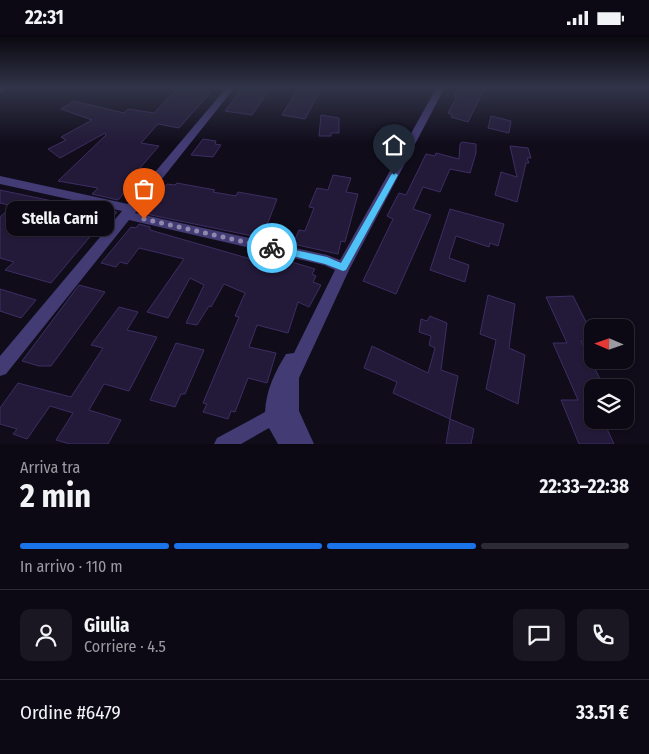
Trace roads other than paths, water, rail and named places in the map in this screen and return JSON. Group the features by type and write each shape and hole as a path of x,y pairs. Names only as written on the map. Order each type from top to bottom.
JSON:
{"street":[{"path":"0,368 215,106"},
{"path":"288,444 282,438 281,414 291,377 311,331 343,268 431,106"},
{"path":"0,180 327,261 343,268"},
{"path":"223,444 281,414"},
{"path":"281,414 305,444"}],"place":[{"name":"Stella Carni","path":"144,219"}]}
